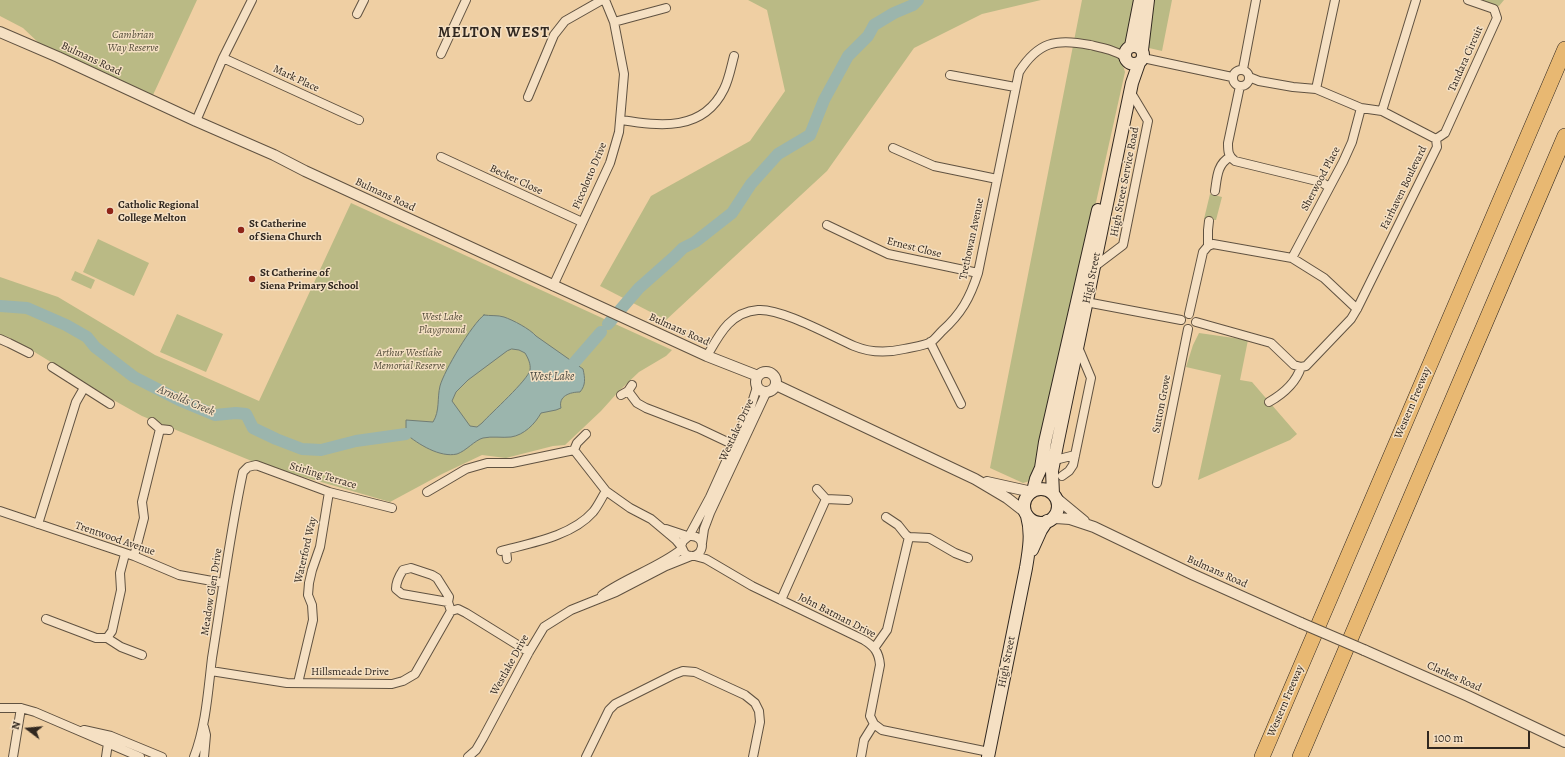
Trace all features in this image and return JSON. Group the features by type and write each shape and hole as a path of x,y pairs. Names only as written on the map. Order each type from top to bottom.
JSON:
{"highway":[{"name":"Western Freeway","path":"1262,757 1565,49"},
{"path":"1300,757 1565,136"}],"main road":[{"name":"High Street","path":"1054,496 1052,481 1055,460 1130,91 1140,0"},
{"name":"High Street","path":"1032,491 1041,468 1045,442 1130,71 1148,0"},
{"path":"1040,489 1045,490 1054,496 1057,507 1053,517 1048,521 1035,522 1026,514 1024,503 1032,491 1040,489"},
{"name":"High Street","path":"989,754 1026,568 1030,528 1026,514"},
{"name":"High Street","path":"1026,568 1036,542 1048,521"}],"street":[{"path":"196,121 223,58 252,0"},
{"path":"357,14 364,0"},
{"path":"441,54 466,0"},
{"path":"528,97 554,35 565,21 603,0"},
{"name":"Piccolotto Drive","path":"553,286 610,163 621,120 624,74 614,22 603,0"},
{"path":"1243,69 1256,0"},
{"path":"1316,89 1335,0"},
{"path":"1382,111 1416,0"},
{"name":"Tandara Circuit","path":"1436,139 1445,133 1497,18 1494,9 1468,0"},
{"path":"614,22 666,8"},
{"name":"Bulmans Road","path":"1,32 58,56 196,121 274,155 616,315 707,356 758,376"},
{"name":"Trethowan Avenue","path":"707,356 726,325 733,319 743,314 758,310 771,311 785,316 874,352 895,351 930,342 950,324 964,307 972,292 978,273 1015,87 1019,72 1028,58 1036,50 1045,46 1070,41 1134,55"},
{"path":"1134,55 1232,77"},
{"path":"621,120 668,125 684,123 698,117 710,108 718,99 724,88 734,56"},
{"name":"Mark Place","path":"223,58 359,120"},
{"path":"1240,86 1235,84 1232,77 1234,72 1243,69"},
{"path":"1243,69 1249,77 1247,82 1240,86 1228,143 1230,157 1235,161 1321,182 1329,187"},
{"path":"950,75 1015,87"},
{"name":"Fairhaven Boulevard","path":"1249,77 1260,81 1293,87 1316,89 1362,108 1382,111 1436,139 1437,147 1351,319 1310,362 1301,367 1293,383 1279,396 1269,402"},
{"name":"High Street Service Road","path":"1094,267 1123,245 1129,220 1148,121 1130,91"},
{"name":"Sherwood Place","path":"1292,258 1352,142 1362,108"},
{"path":"893,148 934,166 997,179"},
{"name":"Becker Close","path":"441,157 582,222"},
{"path":"1215,191 1221,165 1223,161 1230,157"},
{"path":"1208,246 1209,221"},
{"name":"Ernest Close","path":"827,225 888,254 978,273"},
{"path":"1189,314 1203,252 1208,246 1213,244 1292,258 1324,278 1357,309"},
{"path":"1086,302 1181,320"},
{"path":"1185,314 1189,314 1194,316 1196,322 1194,327 1188,329 1182,326 1181,320 1185,314"},
{"path":"1196,322 1271,342 1294,365 1301,367"},
{"name":"Sutton Grove","path":"1157,483 1188,329"},
{"path":"0,339 9,342 29,353"},
{"path":"930,342 961,404"},
{"path":"1062,476 1069,471 1075,455 1091,378 1077,346"},
{"path":"52,367 110,404"},
{"path":"764,372 771,373 776,378 776,385 773,391 766,393 760,391 757,387 756,381 758,376 764,372"},
{"path":"776,385 976,480 1008,498 1026,514"},
{"name":"Westlake Drive","path":"688,536 710,497 751,406 757,387"},
{"path":"38,524 76,402 84,388"},
{"path":"627,390 637,403 646,408 734,444"},
{"name":"Westlake Drive","path":"702,544 704,530 710,513 766,393"},
{"path":"152,422 160,429 169,430"},
{"path":"134,556 144,518 142,502 160,429"},
{"path":"574,450 577,443 586,434"},
{"path":"574,450 606,491 630,508 651,519 659,527 682,548 685,554 693,556 701,552 702,544 697,537 688,536 659,527"},
{"path":"427,492 473,466 487,463 512,463 574,450"},
{"path":"1055,460 1075,455"},
{"name":"Stirling Terrace","path":"248,468 256,465 329,492 392,508"},
{"name":"Meadow Glen Drive","path":"194,757 203,722 241,481 243,472 248,468"},
{"path":"976,480 1032,491"},
{"path":"818,489 826,499 848,500"},
{"path":"508,559 503,551 570,530 583,521 594,511 606,491"},
{"name":"Waterford Way","path":"298,683 313,620 312,605 308,596 309,583 320,547 329,492"},
{"name":"Bulmans Road","path":"1054,496 1080,518 1094,527 1194,575 1332,637"},
{"path":"780,600 826,499"},
{"name":"Trentwood Avenue","path":"0,512 134,556 179,575 224,583"},
{"path":"886,518 898,525 909,537 929,538 955,553 968,558"},
{"name":"Bulmans Road","path":"1048,521 1056,518 1070,519 1094,527"},
{"path":"682,548 683,541 688,536"},
{"path":"875,647 887,630 909,537"},
{"name":"John Batman Drive","path":"702,544 707,553 719,566"},
{"name":"Westlake Drive","path":"590,603 616,585 665,561 682,548"},
{"path":"107,638 112,632 121,590 120,573 125,554"},
{"name":"Westlake Drive","path":"468,757 476,750 529,652 544,628 571,610 616,592 666,566 693,556"},
{"name":"John Batman Drive","path":"693,556 706,559 752,586 864,640 875,647 880,665 870,716 874,724"},
{"path":"450,607 449,597 437,578 411,568 403,570 396,584 396,589 402,594 450,607 458,609 529,652"},
{"name":"Hillsmeade Drive","path":"210,671 287,683 392,684 403,681 415,674 450,607"},
{"path":"46,619 96,638 107,638 120,647 142,655"},
{"name":"Clarkes Road","path":"1332,637 1468,696 1565,742"},
{"path":"586,757 609,710 615,704 684,671 695,672 745,696 755,703 759,711 760,722 753,757"},
{"path":"0,708 21,708 35,712 140,757"},
{"path":"13,757 21,708"},
{"name":"Meadow Glen Drive","path":"203,722 206,735 204,757"},
{"path":"861,757 864,740 874,724 882,730 989,754"},
{"path":"68,725 111,736 162,757"},
{"path":"106,757 108,743"}],"green space":[{"name":"Cambrian Way Reserve","path":"0,0 197,0 153,95 41,45 23,28 0,16"},
{"path":"748,0 1041,0 982,14 914,48 827,171 666,320 600,286 651,196 750,141 785,91 767,10"},
{"path":"1082,0 1172,0 1162,51 1149,48 1129,39 1124,47 1122,59 1125,72 1036,472 1030,481 1023,483 990,468"},
{"path":"1479,0 1504,0 1499,6"},
{"path":"1210,194 1222,197 1216,220 1204,219"},
{"name":"Arthur Westlake Memorial Reserve","path":"351,203 672,350 666,356 639,372 565,445 553,446 506,458 482,455 442,474 390,502 259,464 142,416 28,348 8,337 0,335 0,277 58,297 155,355 259,401"},
{"path":"98,239 149,263 134,296 83,272"},
{"path":"75,271 95,280 91,289 71,280"},
{"path":"177,314 223,334 206,372 160,352"},
{"path":"1199,333 1248,340 1240,380 1252,382 1297,434 1290,440 1198,480 1221,375 1186,367 1193,345"}],"water":[{"name":"West Lake","path":"484,315 502,316 526,328 583,369 585,378 584,384 580,392 569,394 561,400 561,408 541,413 532,425 516,436 483,438 457,454 450,455 437,452 423,446 406,434 406,420 433,422 437,413 440,386 447,370 459,348","holes":["512,349 525,353 529,361 530,370 528,375 482,423 477,427 470,426 452,401 456,392 468,380 507,351"]}],"waterway":[{"path":"608,324 639,288 683,248 695,242 732,213 751,184 778,154 810,135 824,100 848,56 868,36 874,25 894,13 913,5 918,0"},
{"name":"Arnolds Creek","path":"0,306 27,308 66,325 87,337 95,347 134,377 179,400 215,415 236,413 246,414 253,428 302,449 321,450 356,441 406,434"},
{"path":"574,363 601,332"}],"place":[{"name":"Catholic Regional College Melton","path":"110,211"},
{"name":"St Catherine of Siena Church","path":"241,230"},
{"name":"St Catherine of Siena Primary School","path":"252,279"}],"district":[{"name":"MELTON WEST","path":"494,33"}],"park label":[{"name":"West Lake Playground","path":"442,323"}]}
